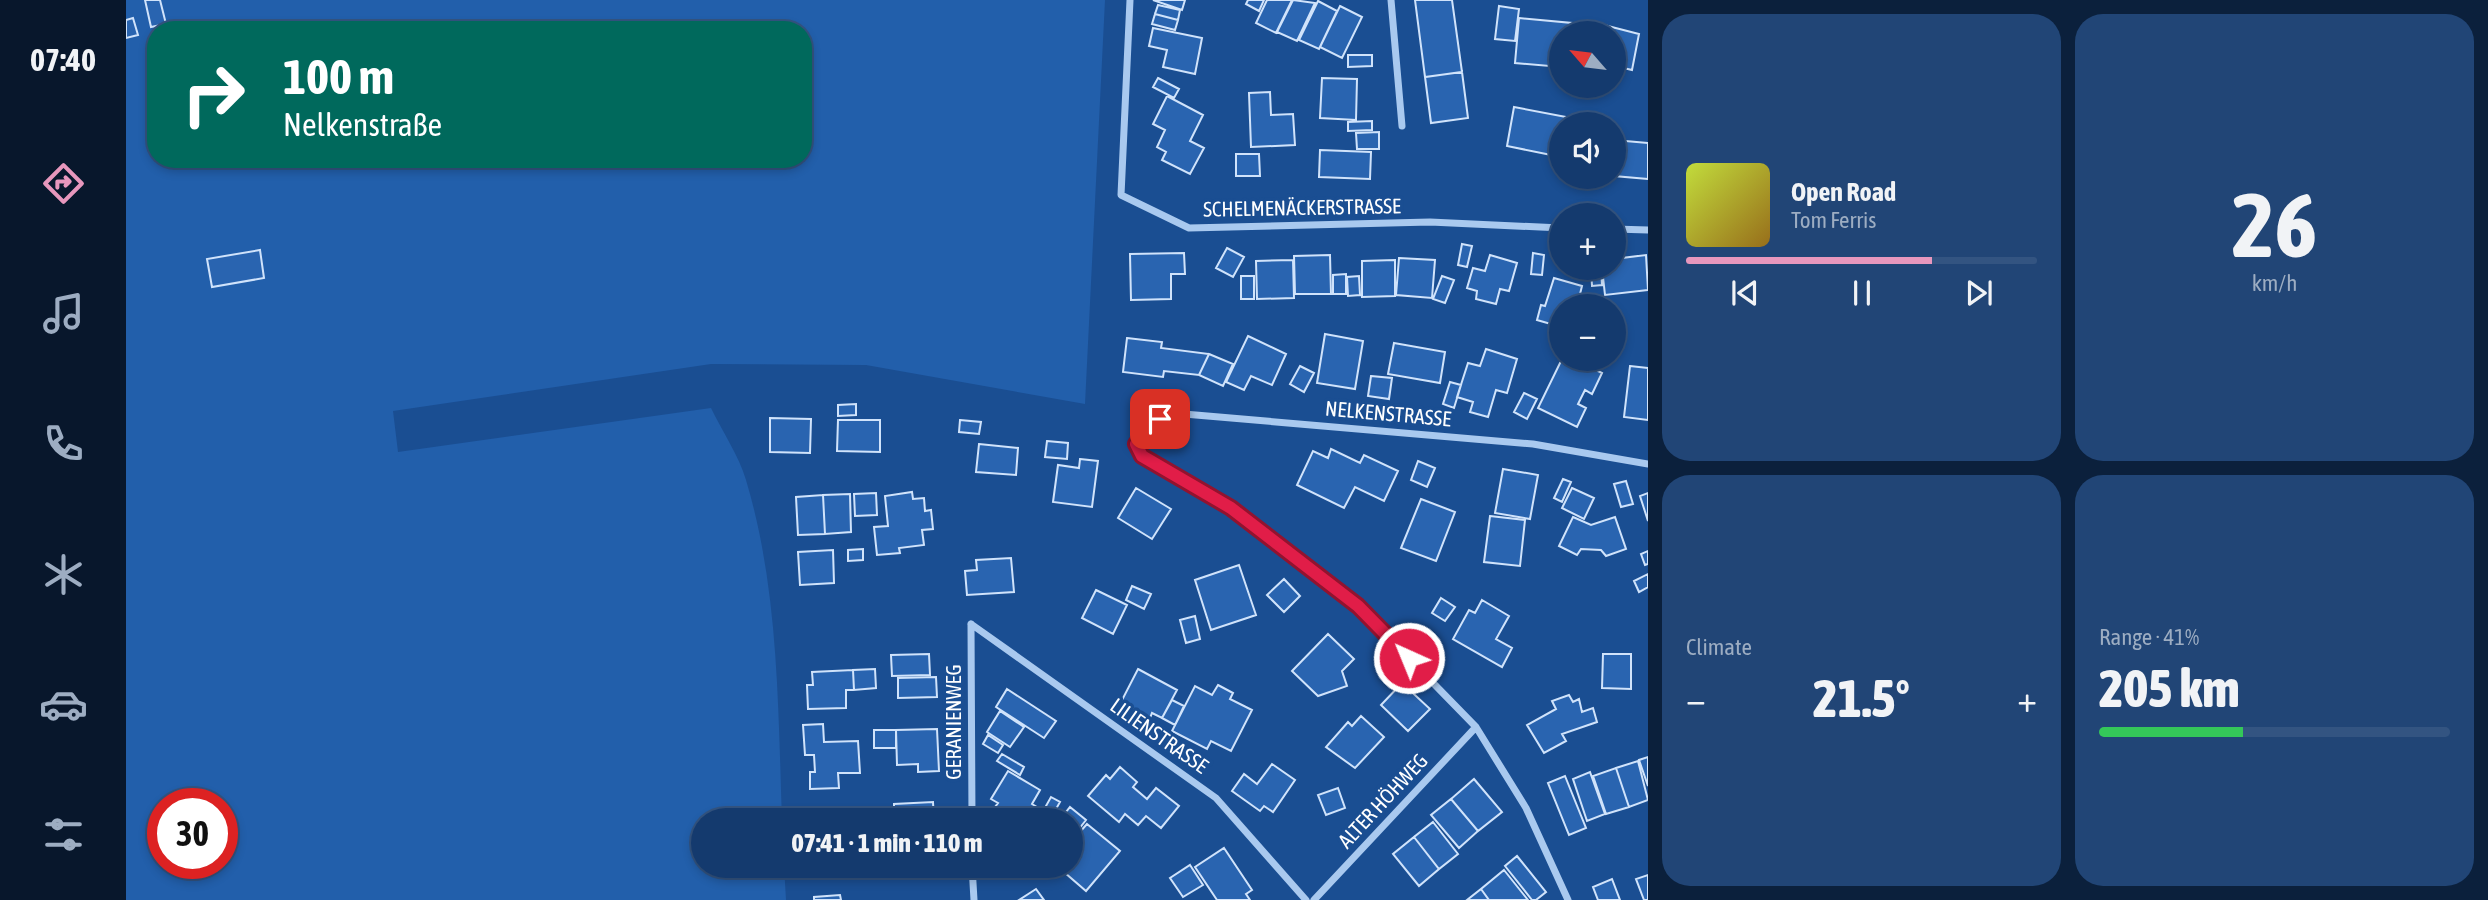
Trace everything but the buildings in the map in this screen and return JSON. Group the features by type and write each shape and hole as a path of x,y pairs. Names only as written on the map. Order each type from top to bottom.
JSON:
{"street":[{"name":"SCHELMENÄCKERSTRASSE","path":"1129,0 1121,195 1189,228 1430,222 1549,227"},
{"path":"1391,0 1402,126"},
{"path":"1626,229 1648,230"},
{"name":"NELKENSTRASSE","path":"1476,727 1358,606 1231,508 1142,456 1136,444 1148,428 1160,419 1184,414 1533,444 1648,464"},
{"name":"GERANIENWEG","path":"971,624 972,808"},
{"name":"LILIENSTRASSE","path":"971,624 1216,798 1306,900"},
{"path":"1476,727 1526,808 1568,900"},
{"name":"ALTER HÖHWEG","path":"1314,900 1476,727"},
{"path":"973,878 974,900"}],"shaded area":[{"path":"126,0 1105,0 1085,404 866,365 711,364 393,411 398,452 711,408 743,471 765,564 778,692 782,808 691,808 691,878 785,878 786,900 126,900"}],"route":[{"path":"1160,419 1148,428 1136,444 1142,456 1231,508 1358,606 1409,658"}]}
